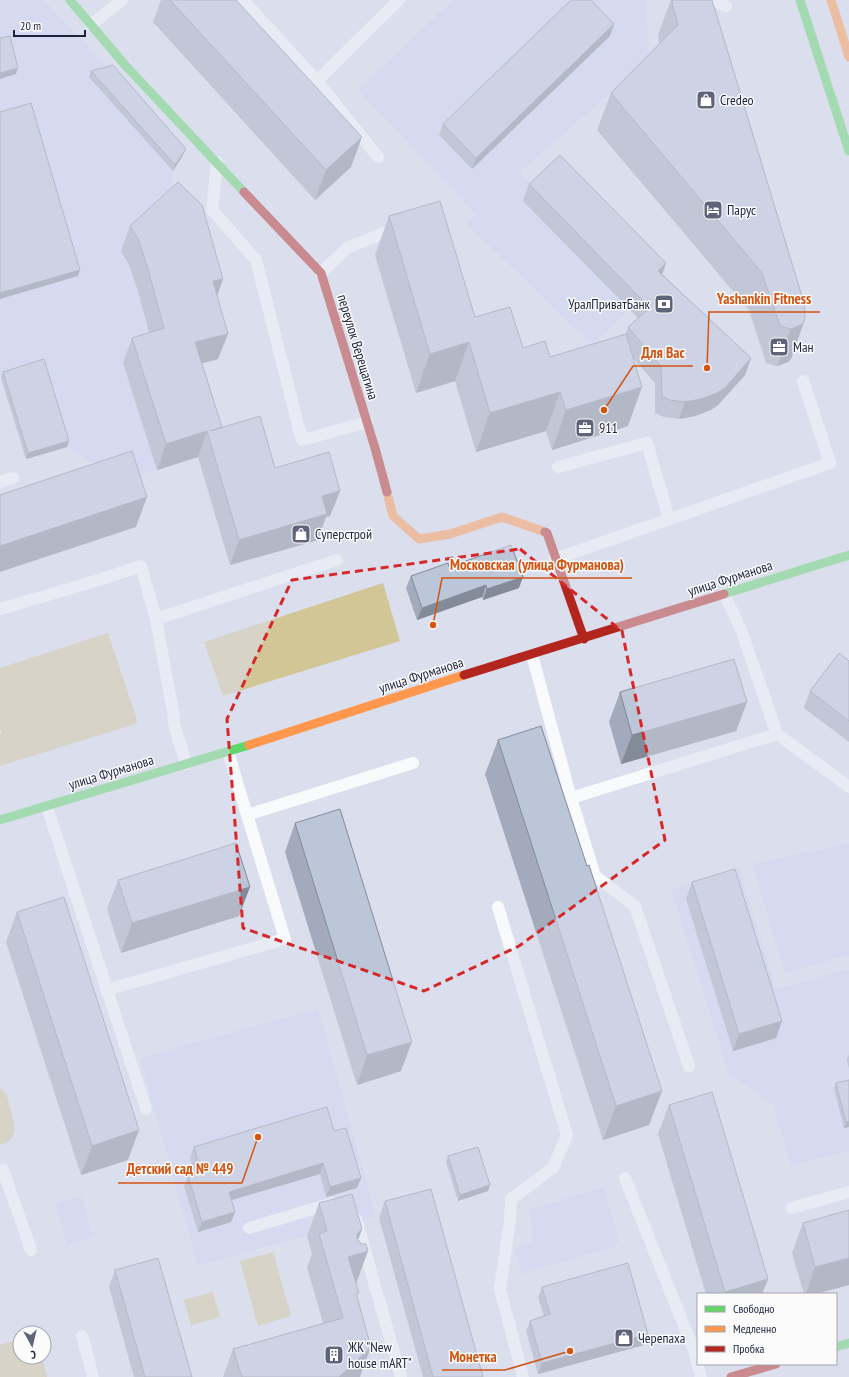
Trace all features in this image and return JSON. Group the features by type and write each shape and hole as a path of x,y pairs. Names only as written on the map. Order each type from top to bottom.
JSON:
{"main road":[{"name":"переулок Верещагина","path":"70,0 125,65 321,274 367,422 393,516 419,539 450,534 502,517 547,533 584,639"},
{"path":"800,0 849,151"},
{"path":"831,0 849,57"},
{"name":"улица Фурманова","path":"0,820 228,752 449,680 849,555"},
{"path":"837,1347 849,1343"},
{"path":"731,1377 773,1365"}],"lane":[{"path":"91,25 122,0"},
{"path":"243,0 317,81 378,157"},
{"path":"317,81 400,0"},
{"path":"711,0 726,6"},
{"path":"217,162 212,210 256,260 302,440 367,422"},
{"path":"321,274 347,248 402,226 409,225"},
{"path":"555,558 830,463 803,381"},
{"path":"558,467 647,443 669,519"},
{"path":"0,482 14,478"},
{"path":"156,618 337,560"},
{"path":"0,609 141,566 156,618 174,723 186,764"},
{"path":"724,594 740,627 777,734 849,787"},
{"path":"532,655 571,798 595,876 635,906 689,1066"},
{"path":"571,798 777,734"},
{"path":"106,990 285,939 228,752"},
{"path":"247,815 413,763"},
{"path":"46,807 146,1109"},
{"path":"498,907 567,1135 553,1168 511,1199 510,1220 500,1289 523,1377"},
{"path":"0,1172 3,1170 31,1250"},
{"path":"625,1178 693,1348 697,1362"},
{"path":"792,1208 849,1192"},
{"path":"249,1228 342,1200"},
{"path":"353,1210 364,1267 401,1377"},
{"path":"82,1336 93,1377"},
{"path":"698,1365 701,1377"}],"highlighted area":[{"path":"520,549 622,631 665,840 519,946 424,991 243,928 227,719 292,580"}],"shaded area":[{"path":"0,0 44,0 111,71 183,155 173,171 169,208 129,265 138,291 155,353 123,363 157,470 121,481 67,447 42,365 1,378 0,377"},
{"path":"453,0 646,0 649,59 520,172 536,188 660,280 592,345 466,223 476,214 358,90"},
{"path":"383,583 400,641 223,696 204,642"},
{"path":"108,633 138,723 0,766 0,734 2,734 0,729 0,668"},
{"path":"849,843 849,955 785,973 752,864"},
{"path":"739,868 776,989 849,969 849,1151 791,1166 773,1105 729,1074 671,889"},
{"path":"318,1008 376,1216 198,1266 140,1058"},
{"path":"0,1088 8,1098 14,1131 10,1140 0,1145"},
{"path":"604,1187 620,1245 522,1274 514,1248 533,1242 530,1209"},
{"path":"81,1196 93,1237 67,1245 56,1203"},
{"path":"273,1252 291,1316 258,1326 240,1261"},
{"path":"213,1292 220,1317 191,1325 184,1300"},
{"path":"12,1341 12,1365 44,1365 47,1377 0,1377 0,1345"}],"building":[{"path":"170,0 236,0 362,137 326,170"},
{"path":"571,0 591,0 614,24 476,158 443,124"},
{"path":"672,0 712,0 804,303 804,322 801,325 791,329 780,326 762,273 611,93 678,25"},
{"path":"10,36 18,68 0,73 0,38"},
{"path":"113,65 186,149 175,165 91,71"},
{"path":"31,103 80,270 0,293 0,112"},
{"path":"560,155 666,263 658,271 751,358 725,388 717,393 701,399 685,402 670,400 662,397 661,366 628,327 650,308 529,184"},
{"path":"178,182 202,205 223,279 213,281 228,334 195,342 222,427 210,431 260,416 275,468 329,452 340,491 322,496 327,514 239,540 207,431 166,444 132,338 164,328 138,239 130,226"},
{"path":"440,201 475,317 510,307 523,348 545,341 550,357 626,334 642,387 566,410 560,392 490,413 469,342 430,354 389,216"},
{"path":"44,359 69,441 28,453 3,372"},
{"path":"132,451 147,497 0,546 0,495"},
{"path":"511,545 523,577 487,589 486,585 422,608 411,576 448,563 449,567"},
{"path":"839,653 849,661 849,721 810,691"},
{"path":"734,659 747,702 632,735 620,692"},
{"path":"541,726 587,866 589,865 662,1091 616,1106 498,740"},
{"path":"340,809 412,1042 367,1055 295,823"},
{"path":"236,843 250,887 132,923 118,880"},
{"path":"735,869 782,1021 739,1034 692,882"},
{"path":"64,897 139,1130 92,1146 17,912"},
{"path":"849,1080 849,1122 846,1122 836,1083"},
{"path":"712,1092 768,1279 725,1292 669,1105"},
{"path":"327,1107 334,1131 346,1128 361,1178 330,1187 323,1163 229,1192 235,1212 202,1222 188,1176 201,1172 194,1147"},
{"path":"478,1147 490,1185 460,1195 448,1156"},
{"path":"431,1189 483,1377 433,1377 385,1201"},
{"path":"352,1194 362,1229 357,1234 357,1239 362,1244 366,1244 368,1251 348,1257 359,1293 356,1293 371,1347 339,1377 242,1377 233,1349 343,1318 319,1234 327,1231 319,1203"},
{"path":"849,1210 849,1258 815,1267 803,1223"},
{"path":"158,1258 192,1377 145,1377 115,1270"},
{"path":"628,1263 648,1334 542,1363 530,1321 550,1314 542,1287"}],"traffic: fast":[{"path":"70,0 125,65 244,192"},
{"path":"800,0 849,151"},
{"path":"724,594 849,555"},
{"path":"0,820 249,745"},
{"path":"837,1347 849,1343"}],"traffic: slow":[{"path":"831,0 849,57"},
{"path":"387,492 393,516 419,539 450,534 502,517 545,532"},
{"path":"249,745 464,675"}],"traffic: jam":[{"path":"244,192 321,273 375,448 387,492"},
{"path":"545,532 547,533 584,639"},
{"path":"464,675 724,594"},
{"path":"731,1377 773,1365"}],"place":[{"name":"Credeo","path":"706,100"},
{"name":"Парус","path":"713,210"},
{"name":"УралПриватБанк","path":"664,304"},
{"name":"Ман","path":"779,347"},
{"name":"Yashankin Fitness","path":"707,368"},
{"name":"Для Вас","path":"604,410"},
{"name":"911","path":"585,428"},
{"name":"Суперстрой","path":"301,534"},
{"name":"Московская (улица Фурманова)","path":"433,625"},
{"name":"Детский сад № 449","path":"258,1137"},
{"name":"Черепаха","path":"624,1338"},
{"name":"Монетка","path":"570,1351"},
{"name":"ЖК \"New house mART\"","path":"334,1355"}]}
